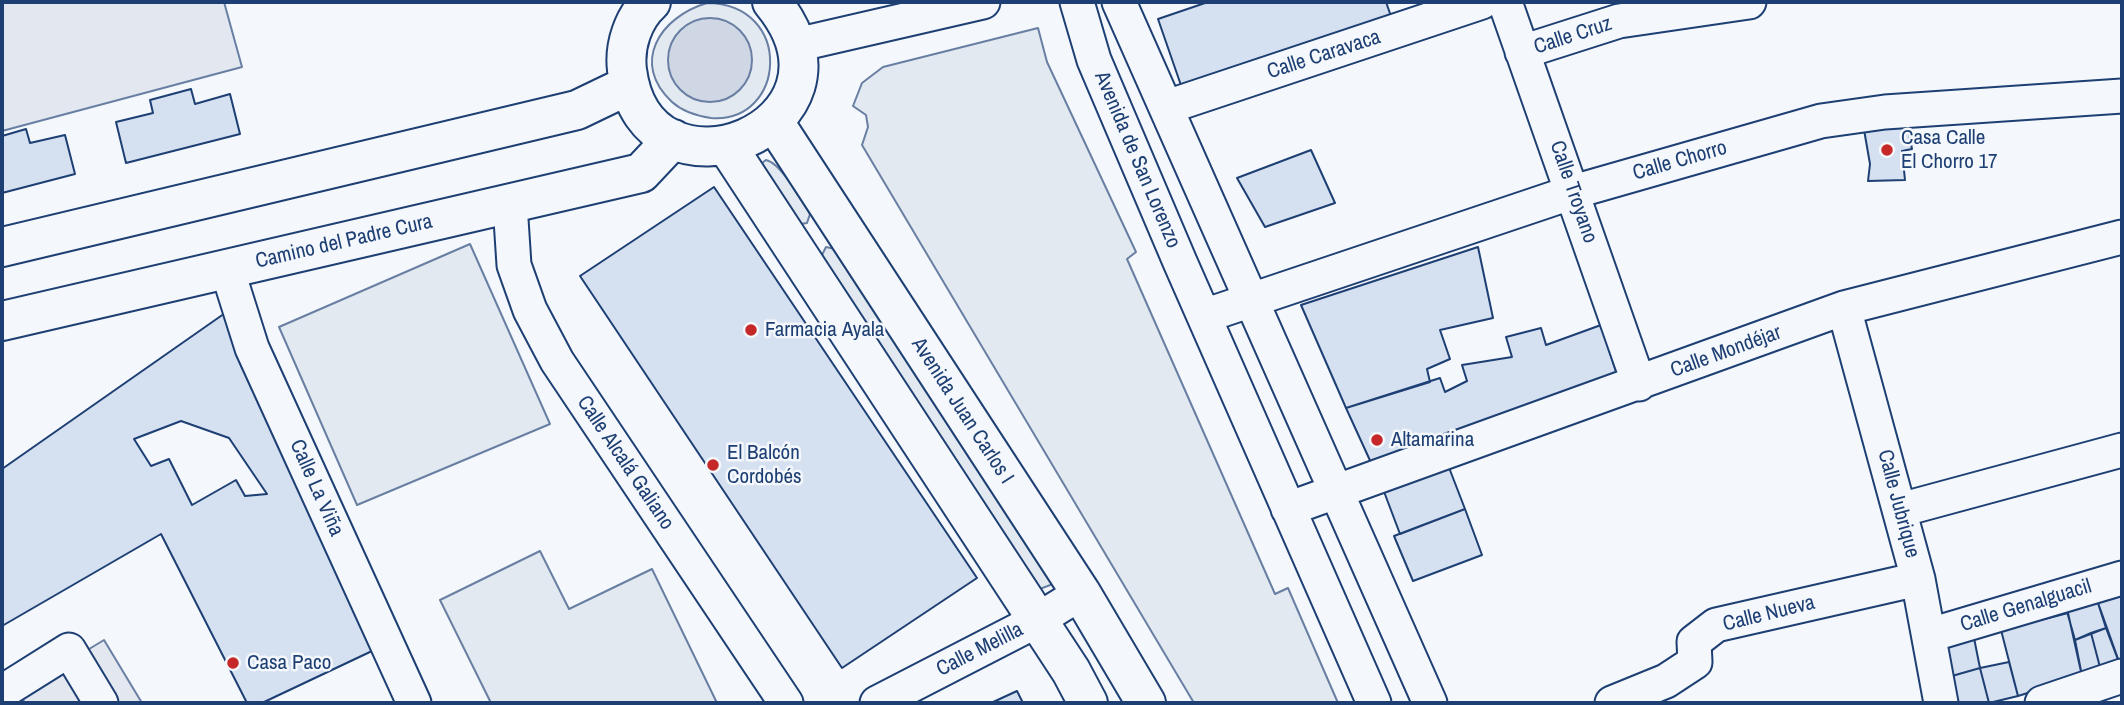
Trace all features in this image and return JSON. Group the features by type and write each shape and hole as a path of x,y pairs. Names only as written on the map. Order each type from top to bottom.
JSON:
{"main road":[{"path":"631,11 626,57 629,85 646,116 673,139 699,147 727,146 752,138 774,122 789,99 797,73 796,45 787,19 772,2"},
{"path":"2,247 577,110 629,85"},
{"name":"Avenida Juan Carlos I","path":"774,122 1081,593 1146,703"},
{"name":"Camino del Padre Cura","path":"2,321 641,173 673,139"},
{"path":"727,146 1071,671 1088,703"}],"street":[{"path":"796,45 983,2"},
{"name":"Avenida de San Lorenzo","path":"1077,2 1094,60 1374,703"},
{"path":"1119,2 1430,703"},
{"name":"Calle Caravaca","path":"1167,107 1411,14 1482,2"},
{"name":"Calle Troyano","path":"1506,2 1639,384"},
{"name":"Calle Cruz","path":"1522,52 1619,21 1749,2"},
{"name":"Calle Chorro","path":"1251,298 1573,192 1822,121 1885,112 2122,96"},
{"name":"Calle Alcalá Galiano","path":"510,204 514,265 530,310 557,361 786,703"},
{"name":"Calle Mondéjar","path":"1336,490 1639,384 1844,308 2122,237"},
{"name":"Calle La Viña","path":"227,269 252,348 414,703"},
{"path":"1204,316 1251,298"},
{"name":"Calle Jubrique","path":"1844,308 1918,579 1941,703"},
{"path":"1900,509 2122,450"},
{"path":"1288,509 1336,490"},
{"name":"Calle Genalguacil","path":"1930,635 2122,578"},
{"name":"Calle Nueva","path":"1612,703 1670,692 1695,662 1694,642 1716,625 1918,579"},
{"name":"Calle Melilla","path":"877,703 1036,621 1081,593"},
{"path":"2,692 69,650 101,703"},
{"path":"2042,703 2122,676"}],"shaded area":[{"path":"2,2 224,2 242,67 2,131"},
{"path":"707,3 736,8 755,22 767,41 770,63 766,85 754,103 736,115 711,118 685,110 672,102 660,87 653,72 652,57 664,30 690,10"},
{"path":"710,18 733,25 745,37 752,60 745,83 733,95 710,102 687,95 675,83 668,60 675,37 687,25"},
{"path":"1038,28 1047,62 1136,252 1127,259 1275,594 1288,588 1338,703 1194,703 862,145 868,127 866,115 853,106 862,83 883,67"},
{"path":"766,160 778,168 797,192 810,214 807,223 801,224 758,166"},
{"path":"470,244 550,424 357,505 279,327"},
{"path":"826,247 835,249 1053,584 1037,590 824,262 822,255"},
{"path":"540,551 569,609 652,569 717,703 491,703 440,600"},
{"path":"104,640 142,703 25,703 18,692"}],"building":[{"path":"1208,2 1386,2 1393,22 1184,94 1158,19"},
{"path":"191,89 195,104 230,94 240,134 126,163 116,122 153,113 150,100"},
{"name":"Casa Calle El Chorro 17","path":"1906,119 1912,149 1902,151 1905,180 1868,181 1870,164 1863,124"},
{"path":"26,129 30,143 65,135 75,174 2,193 2,136"},
{"path":"1311,150 1335,203 1265,227 1237,178"},
{"path":"714,187 977,578 842,668 580,276"},
{"path":"1478,247 1493,318 1440,330 1450,359 1427,369 1430,382 1346,408 1301,305"},
{"path":"228,311 372,651 262,703 247,703 161,534 2,626 2,469","holes":["181,421 229,438 267,494 245,496 236,480 192,505 169,459 151,466 134,439"]},
{"path":"1601,325 1619,381 1373,467 1346,408 1440,378 1445,392 1467,381 1462,365 1512,357 1506,337 1541,328 1546,345"},
{"path":"1448,465 1465,509 1400,534 1383,489"},
{"path":"1465,509 1482,555 1413,581 1394,536"},
{"path":"2122,590 2122,670 2097,600"},
{"path":"2097,600 2106,628 2075,640 2066,608"},
{"path":"2068,613 2082,676 2018,696 2001,630"},
{"path":"2106,628 2120,665 2101,671 2091,633"},
{"path":"2091,633 2101,671 2082,676 2075,640"},
{"path":"1974,638 1980,668 1945,678 1938,649"},
{"path":"2009,662 2018,696 1989,703 1980,668"},
{"path":"1980,668 1989,703 1950,703 1945,678"},
{"path":"1017,691 1023,703 991,703"}],"place":[{"name":"Casa Calle El Chorro 17","path":"1887,150"},
{"name":"Farmacia Ayala","path":"751,330"},
{"name":"Altamarina","path":"1377,440"},
{"name":"El Balcón Cordobés","path":"713,465"},
{"name":"Casa Paco","path":"233,663"}]}
